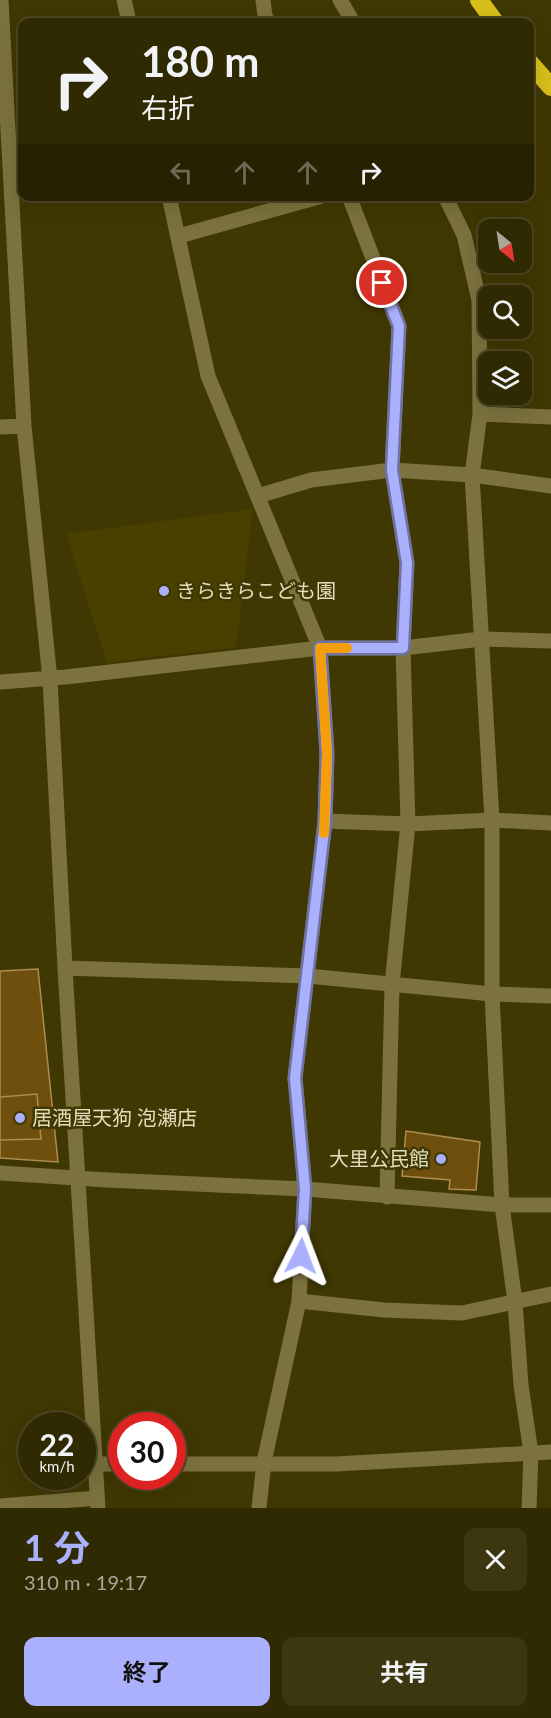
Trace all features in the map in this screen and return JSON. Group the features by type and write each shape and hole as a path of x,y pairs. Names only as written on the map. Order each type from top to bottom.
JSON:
{"highway":[{"path":"479,0 492,18"},
{"path":"534,68 551,87"}],"street":[{"path":"1,0 24,426 50,679 92,1412"},
{"path":"124,0 128,18"},
{"path":"264,0 266,18"},
{"path":"340,0 351,18"},
{"path":"170,201 208,376 320,648 327,753 325,822 295,1078 305,1189 299,1301 264,1462 260,1508"},
{"path":"179,236 304,201"},
{"path":"351,201 399,326 392,470 407,563 403,648 408,824 392,985 387,1197"},
{"path":"448,201 464,234 479,300 480,414 472,476 492,820 492,994 502,1205 515,1302 521,1385 531,1453 529,1508"},
{"path":"480,414 551,417"},
{"path":"0,427 24,426"},
{"path":"258,496 311,480 392,470 472,476 551,486"},
{"path":"0,682 50,679 320,648 403,648 481,639 551,641"},
{"path":"325,822 408,824 492,820 551,823"},
{"path":"65,968 308,976 492,994 551,996"},
{"path":"0,1173 305,1189 502,1205 551,1205"},
{"path":"299,1301 384,1310 462,1313 551,1294"},
{"path":"186,1464 264,1462 336,1464 551,1452"},
{"path":"0,1506 98,1503 96,1477"}],"shaded area":[{"name":"きらきらこども園","path":"253,509 236,647 107,662 66,534"}],"building":[{"name":"居酒屋天狗 泡瀬店","path":"38,969 58,1162 0,1158 0,971"},
{"name":"居酒屋天狗 泡瀬店","path":"37,1094 41,1139 0,1140 0,1097"},
{"name":"大里公民館","path":"406,1131 480,1142 476,1190 449,1189 450,1180 402,1176"}],"slow traffic":[{"path":"324,833 327,753 320,648 347,648"}],"place":[{"name":"きらきらこども園","path":"164,591"},
{"name":"居酒屋天狗 泡瀬店","path":"20,1118"},
{"name":"大里公民館","path":"441,1159"}],"route":[{"path":"301,1256 305,1189 295,1078 325,822 327,753 320,648 403,648 407,563 392,470 399,326 382,283"}]}
